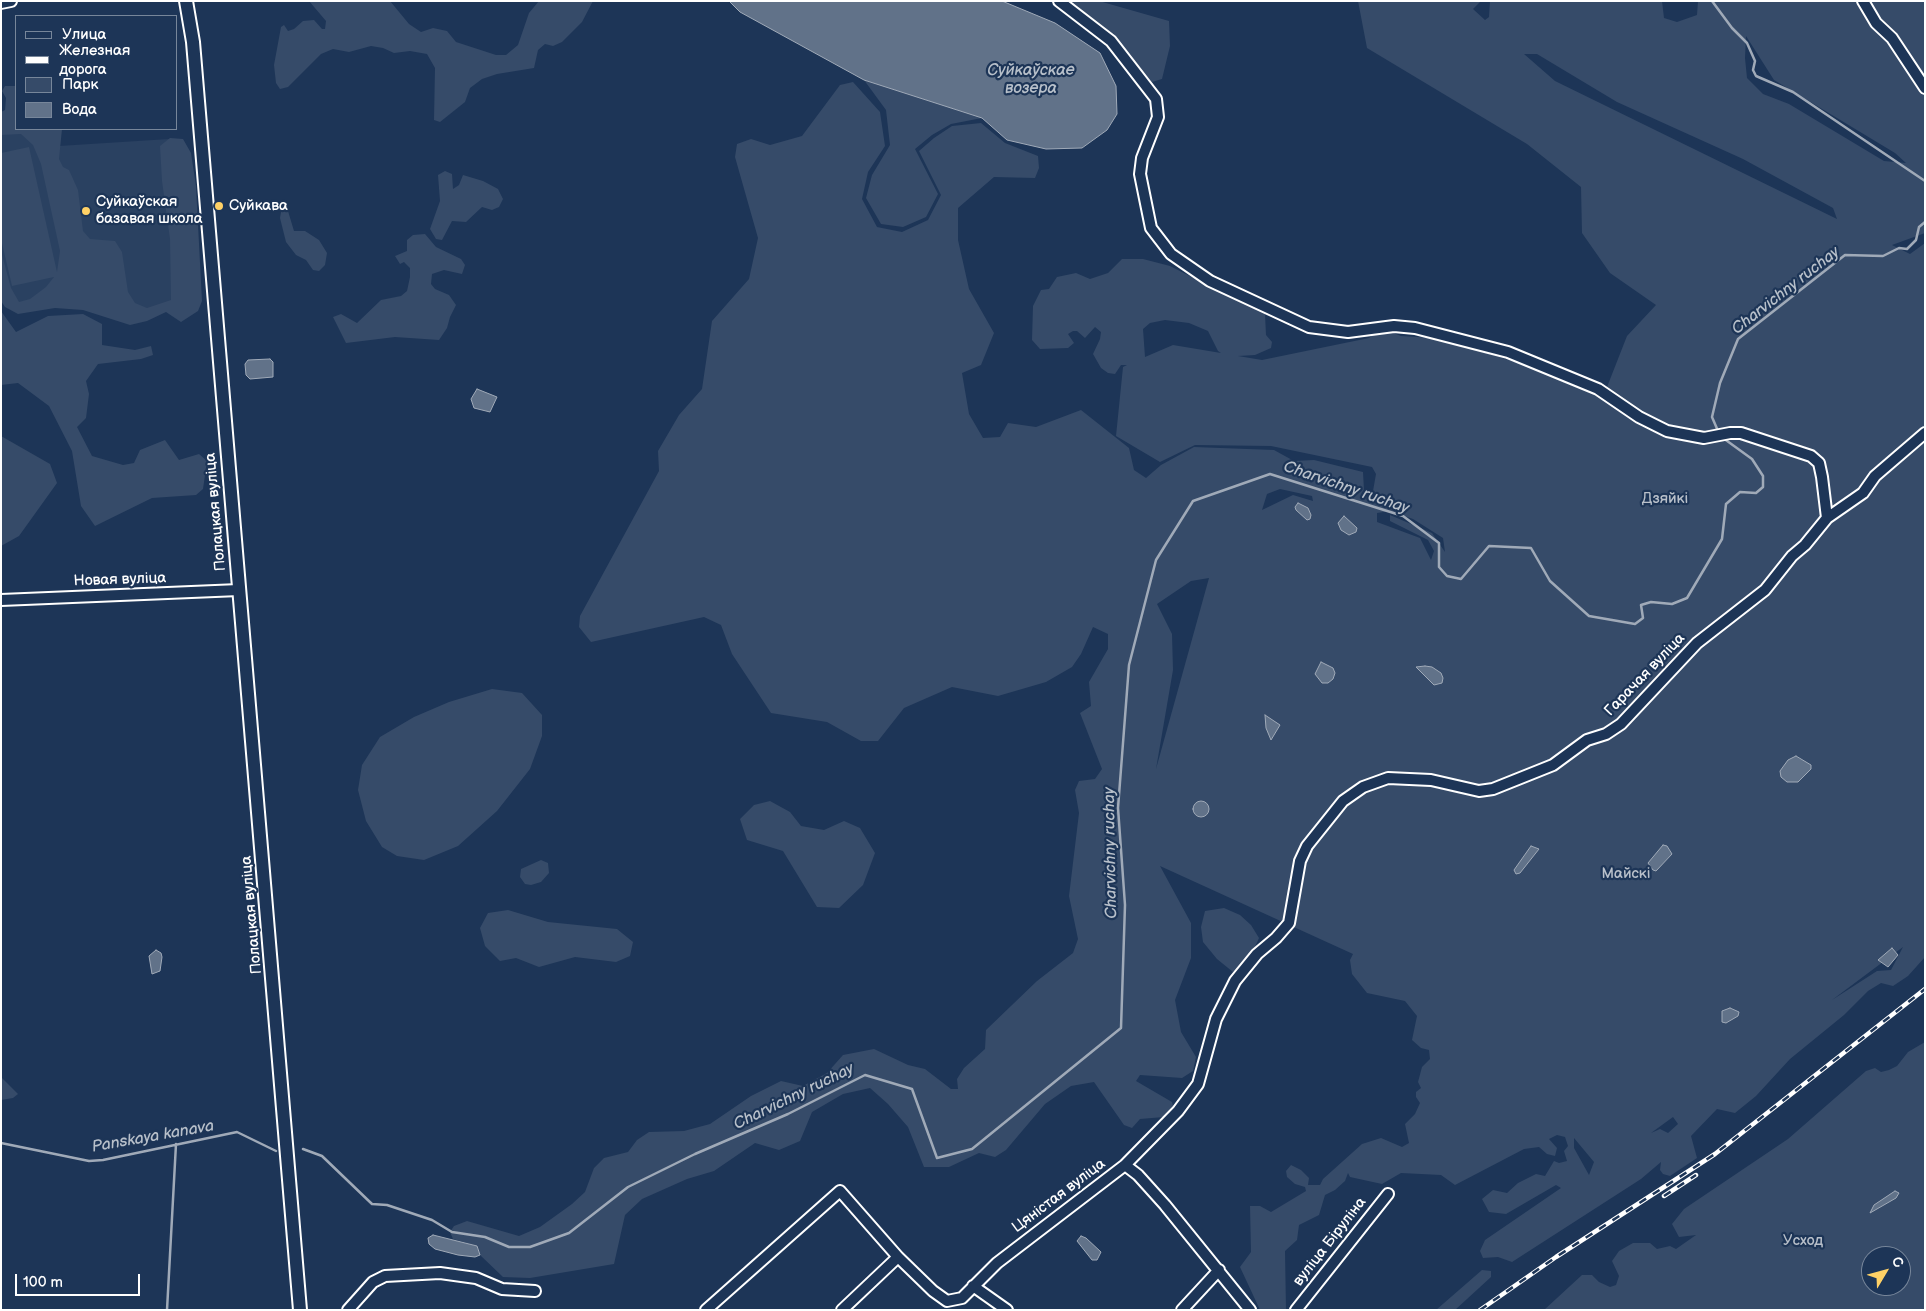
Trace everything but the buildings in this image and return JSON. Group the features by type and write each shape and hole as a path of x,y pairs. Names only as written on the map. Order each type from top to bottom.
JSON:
{"main road":[{"name":"Полацкая вуліца","path":"186,1 193,42 277,1019 300,1310"}],"street":[{"path":"1,3 11,1"},
{"path":"1059,1 1111,42 1156,99 1158,118 1142,158 1140,174 1151,228 1171,254 1210,281 1309,327 1348,332 1394,326 1415,328 1508,352 1598,389 1639,416 1667,431 1704,438 1741,433 1811,456 1819,463 1827,518"},
{"path":"1863,1 1876,22 1892,38 1925,88"},
{"name":"Гарачая вуліца","path":"1125,1165 1178,1111 1198,1084 1216,1019 1234,981 1257,954 1289,924 1296,878 1306,846 1343,801 1362,787 1388,778 1431,780 1479,792 1493,789 1553,765 1587,740 1606,734 1621,724 1697,643 1764,590 1827,518 1863,493 1875,476 1925,433"},
{"name":"Новая вуліца","path":"1,600 239,590"},
{"name":"Цяністая вуліца","path":"898,1257 933,1291 947,1301 962,1298 997,1263 1125,1165 1138,1175 1165,1205 1250,1310"},
{"path":"706,1310 840,1191 898,1257 842,1310"},
{"name":"вуліца Біруліна","path":"1296,1310 1388,1194"},
{"path":"1182,1310 1219,1270"},
{"path":"348,1310 373,1282 385,1276 440,1273 476,1278 502,1289 535,1291"},
{"path":"973,1286 1007,1310"}],"shaded area":[{"name":"Суйкаўская базавая школа","path":"1,125 18,130 43,147 169,139 174,309 124,316 122,302 9,309 1,275"}],"green space":[{"path":"309,1 390,1 409,24 421,32 433,28 447,31 456,42 496,55 506,55 518,45 529,13 539,1 593,1 582,22 562,42 553,46 545,44 538,50 534,68 497,74 482,79 470,88 465,102 440,122 434,120 435,68 427,54 410,51 394,53 383,48 371,46 349,52 333,49 321,54 288,87 280,89 276,83 274,65 281,27 284,25 288,31 294,29 303,21 314,20 322,29 325,29 326,21"},
{"path":"1065,1 1099,1 1169,21 1170,46 1162,79 1152,82 1113,38"},
{"path":"1358,1 1481,1 1473,9 1485,20 1489,17 1490,1 1662,1 1664,18 1677,22 1697,15 1698,1 1925,1 1925,233 1892,245 1910,254 1925,243 1925,957 1908,976 1893,986 1881,983 1868,991 1844,1015 1790,1059 1756,1096 1735,1113 1717,1109 1691,1136 1697,1158 1670,1176 1663,1174 1660,1170 1661,1162 1641,1179 1512,1262 1498,1257 1483,1258 1480,1251 1485,1240 1561,1188 1556,1185 1506,1214 1489,1212 1482,1199 1493,1190 1507,1193 1518,1183 1536,1174 1545,1176 1554,1161 1559,1163 1567,1161 1564,1151 1568,1146 1565,1137 1557,1135 1549,1139 1557,1148 1555,1156 1547,1154 1539,1147 1524,1149 1455,1185 1441,1175 1401,1173 1382,1184 1350,1177 1348,1173 1345,1181 1335,1190 1325,1195 1319,1215 1299,1225 1297,1240 1285,1251 1286,1310 1260,1310 1240,1267 1251,1252 1250,1206 1260,1206 1271,1212 1306,1191 1305,1187 1295,1184 1287,1177 1286,1171 1291,1165 1301,1170 1309,1178 1308,1185 1320,1185 1323,1179 1362,1144 1381,1138 1402,1147 1409,1143 1405,1124 1415,1114 1420,1103 1416,1097 1416,1092 1421,1088 1418,1082 1422,1067 1430,1059 1429,1050 1421,1048 1412,1040 1417,1016 1405,1001 1367,993 1352,974 1350,960 1353,954 1160,866 1191,923 1191,958 1175,1000 1181,1032 1196,1057 1193,1071 1182,1078 1140,1075 1136,1081 1172,1102 1173,1106 1164,1117 1140,1119 1132,1128 1124,1125 1094,1082 1071,1086 1045,1104 1006,1150 995,1157 979,1153 949,1167 924,1167 908,1127 888,1104 870,1088 843,1094 812,1112 800,1141 779,1150 755,1143 714,1171 687,1179 642,1199 625,1215 614,1264 530,1278 503,1277 480,1255 477,1246 453,1239 450,1232 454,1226 467,1221 519,1236 540,1227 585,1192 594,1168 604,1158 628,1152 637,1140 649,1132 684,1131 710,1124 751,1096 781,1081 803,1086 827,1073 843,1055 874,1049 908,1065 925,1069 951,1089 958,1089 957,1079 964,1068 985,1049 986,1030 1037,981 1073,953 1078,939 1069,896 1079,813 1075,790 1079,781 1095,779 1102,769 1080,713 1091,706 1089,682 1108,649 1108,634 1093,627 1081,654 1072,667 1046,682 998,696 952,687 904,708 878,741 861,741 827,722 771,713 732,654 721,625 704,617 591,642 579,627 580,616 659,471 658,451 679,415 702,389 712,321 749,279 758,238 735,157 737,144 751,139 770,145 802,136 840,85 853,82 880,112 885,146 868,172 862,199 877,227 902,232 928,220 941,195 919,151 952,126 981,123 1005,143 1038,156 1039,168 1035,178 994,177 958,208 958,240 969,289 994,333 981,365 962,373 969,414 983,438 1000,437 1008,423 1036,427 1081,410 1129,448 1134,470 1146,478 1161,465 1194,447 1274,450 1294,461 1314,460 1363,472 1364,490 1373,491 1376,474 1372,467 1271,446 1195,445 1160,462 1116,436 1123,367 1127,365 1121,365 1115,374 1108,373 1101,368 1093,354 1101,332 1095,327 1085,338 1077,331 1073,331 1068,334 1074,343 1068,348 1040,349 1032,340 1033,306 1041,290 1049,289 1057,277 1076,273 1090,279 1108,273 1122,259 1143,259 1170,266 1265,314 1266,335 1272,342 1271,348 1255,355 1238,356 1262,360 1369,338 1375,333 1388,331 1401,336 1434,338 1496,356 1552,374 1589,390 1607,387 1627,336 1656,305 1610,273 1582,233 1581,187 1527,144 1367,48","holes":["1746,36 1774,80 1895,153 1906,163 1884,161 1789,104 1763,94 1747,78 1745,58","1524,54 1537,54 1617,102 1743,159 1833,208 1837,219 1555,81","1165,320 1189,323 1208,331 1218,351 1221,353 1173,345 1145,357 1143,329 1150,323","1280,489 1312,496 1313,501 1293,495 1262,510 1267,494","1390,511 1413,519 1443,538 1445,552 1432,533 1390,515 1390,521 1428,540 1434,551 1431,560 1420,538 1377,522 1377,513","1209,578 1156,769 1173,670 1172,634 1157,604 1191,581","1903,947 1891,970 1877,971 1832,1000","1673,1117 1678,1124 1668,1133 1660,1129 1651,1133","1574,1138 1594,1162 1589,1175 1574,1148"]},
{"path":"864,80 982,118 951,124 932,135 915,149 938,194 926,217 903,227 881,224 866,198 872,175 890,145 886,110"},
{"path":"5,86 15,86 15,130 62,130 59,159 63,167 69,170 78,190 83,231 90,239 115,241 122,252 128,292 135,303 147,308 171,300 170,239 162,181 160,146 170,138 183,139 191,153 196,186 202,301 198,311 181,322 166,312 147,321 130,325 83,310 55,308 18,314 5,307 1,301 1,251 11,288 19,302 30,299 46,287 54,277 12,286 1,239 1,153 29,147 57,272 60,251 41,164 33,145 21,134 1,135 1,112 5,110 6,98 2,91"},
{"path":"445,171 452,174 453,189 459,185 463,175 483,181 498,189 503,199 499,207 492,210 482,207 466,222 452,221 442,240 436,239 430,229 440,201 438,175"},
{"path":"288,211 294,231 305,231 319,240 327,253 325,265 319,271 313,270 306,260 296,255 286,242 280,218 281,212"},
{"path":"425,234 436,247 461,259 465,265 462,274 444,270 432,274 431,284 435,289 449,295 456,305 447,328 439,340 395,337 346,343 333,317 341,314 357,323 381,300 401,296 407,291 410,268 404,262 400,264 395,256 407,251 407,240 413,235"},
{"path":"1,311 16,332 48,316 83,314 102,324 102,345 135,350 151,346 153,355 141,359 98,364 86,381 89,394 86,418 77,427 92,456 123,465 134,463 140,450 165,440 179,460 199,454 207,461 203,489 196,495 152,498 95,526 81,506 72,451 49,406 18,383 1,385"},
{"path":"1,436 50,464 57,483 19,536 1,546"},
{"path":"492,689 522,693 542,715 542,736 530,769 497,811 458,846 424,860 397,856 382,847 366,821 358,790 362,765 380,737 414,717 449,702"},
{"path":"770,801 790,812 801,826 824,830 844,821 860,828 875,853 863,885 839,908 817,907 783,851 747,840 740,819 754,805"},
{"path":"541,860 548,863 549,873 541,882 531,885 525,884 520,877 521,869"},
{"path":"1224,908 1240,915 1251,925 1259,938 1249,960 1233,972 1217,959 1203,942 1201,927 1205,911"},
{"path":"508,910 548,922 617,929 633,942 630,956 616,962 575,957 539,967 516,958 500,961 485,946 480,928 488,913"},
{"name":"Усход","path":"1925,1042 1925,1310 1544,1310 1582,1275 1592,1275 1599,1282 1610,1287 1616,1285 1619,1276 1612,1261 1619,1251 1633,1243 1650,1243 1657,1249 1670,1246 1676,1249 1696,1235 1679,1237 1672,1224 1684,1209 1788,1139 1866,1071 1875,1068 1881,1072 1897,1066 1908,1052"},
{"path":"1,1077 18,1094 13,1098 1,1100"},
{"path":"1482,1270 1491,1271 1491,1277 1455,1310 1436,1310"}],"water":[{"name":"Суйкаўскае возера","path":"729,1 1002,1 1055,23 1100,53 1116,86 1117,114 1107,130 1082,148 1046,149 1007,140 982,118 864,80 740,12"},
{"path":"270,359 273,362 273,377 250,379 246,375 245,364 248,360"},
{"path":"477,389 497,397 490,412 474,408 471,399"},
{"path":"1298,503 1308,508 1311,515 1310,519 1307,520 1296,510 1295,507"},
{"path":"1344,516 1357,528 1356,532 1349,535 1341,530 1338,523"},
{"path":"1321,662 1333,668 1335,673 1333,679 1328,683 1322,683 1315,674"},
{"path":"1416,667 1432,667 1441,673 1442,683 1434,685"},
{"path":"1265,715 1280,725 1271,740 1266,728"},
{"path":"1796,756 1811,765 1811,769 1798,782 1787,782 1781,777 1780,771 1788,760"},
{"path":"1201,801 1207,803 1209,809 1207,815 1201,817 1195,815 1193,809 1195,803"},
{"path":"1663,845 1667,846 1672,854 1656,871 1653,870 1648,863"},
{"path":"1531,846 1539,849 1520,873 1516,874 1514,870"},
{"path":"1892,948 1898,955 1888,967 1878,960"},
{"path":"156,950 161,953 162,957 160,971 152,974 149,956"},
{"path":"1730,1008 1739,1012 1738,1016 1726,1023 1722,1022 1722,1011"},
{"path":"1895,1191 1899,1193 1896,1198 1870,1213 1874,1205"},
{"path":"433,1235 477,1246 480,1255 475,1257 458,1255 435,1249 429,1244 428,1238"},
{"path":"1081,1236 1086,1238 1101,1252 1097,1260 1092,1260 1077,1241"}],"waterway":[{"name":"Charvichny ruchay","path":"1712,1 1732,28 1747,43 1755,61 1753,70 1756,76 1793,92 1925,181"},
{"name":"Charvichny ruchay","path":"1718,431 1712,417 1720,383 1738,339 1845,255 1883,256 1899,248 1907,249 1916,240 1919,227 1925,222"},
{"name":"Charvichny ruchay","path":"303,1149 322,1156 372,1204 387,1205 432,1220 452,1232 485,1237 509,1247 530,1247 569,1233 628,1187 695,1154 788,1114 865,1075 912,1089 937,1158 972,1149 1121,1028 1125,905 1118,808 1129,665 1156,560 1193,501 1270,474 1403,516 1439,543 1439,567 1447,576 1461,579 1489,546 1531,548 1550,581 1589,616 1635,624 1643,618 1641,605 1651,602 1672,604 1687,598 1722,539 1726,504 1740,492 1756,493 1763,487 1763,476 1752,459 1723,438"},
{"name":"Panskaya kanava","path":"1,1143 89,1161 103,1160 237,1132 276,1151"},
{"path":"167,1310 176,1144"}],"railway":[{"path":"1480,1310 1556,1257 1715,1154 1925,989"},
{"path":"1664,1196 1696,1175"}],"place":[{"name":"Суйкава","path":"219,206"},
{"name":"Суйкаўская базавая школа","path":"86,211"}],"park label":[{"name":"Дзяйкі","path":"1665,499"},
{"name":"Майскі","path":"1626,874"}]}
